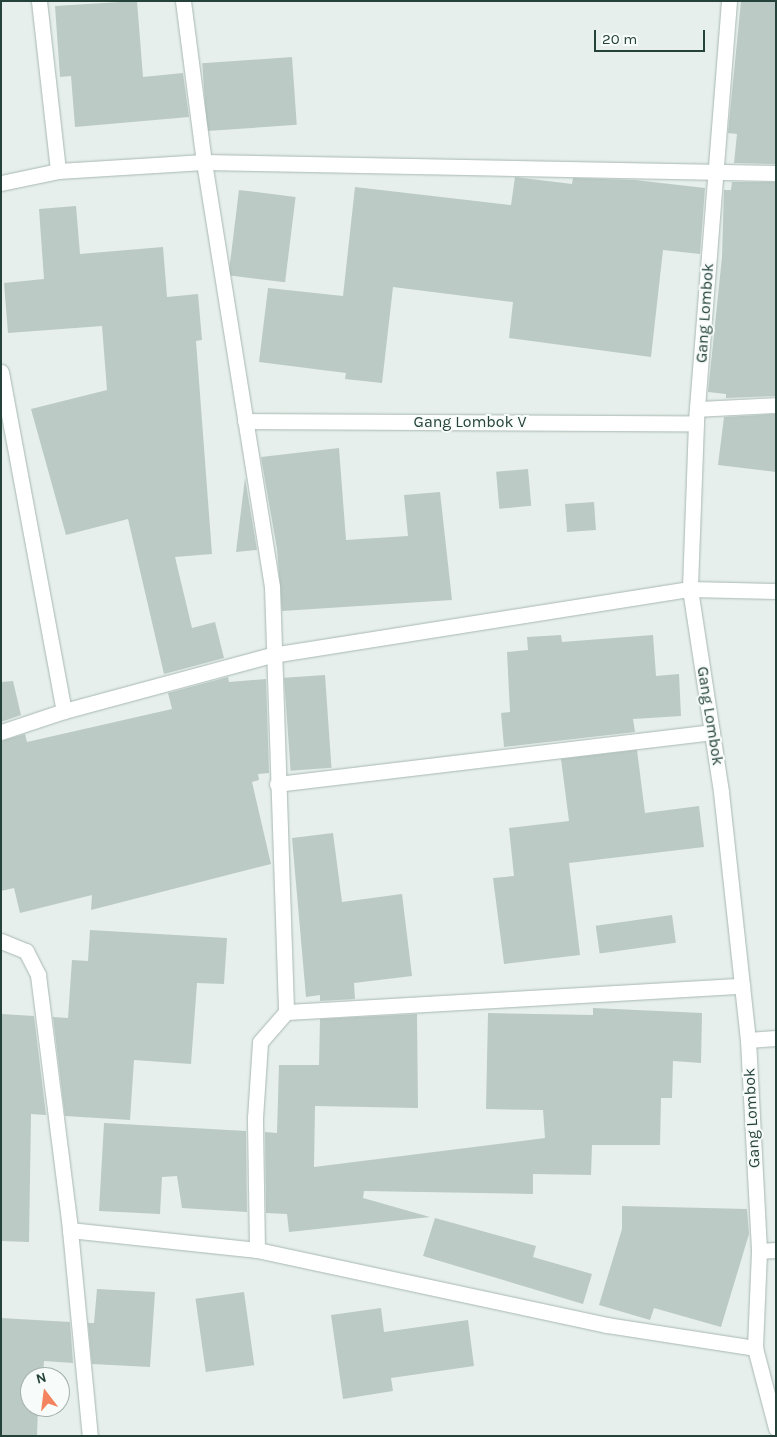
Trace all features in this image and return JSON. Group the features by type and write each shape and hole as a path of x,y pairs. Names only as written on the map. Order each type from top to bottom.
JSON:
{"street":[{"path":"39,1 58,171"},
{"path":"184,1 204,162 272,587 272,656 286,1012 260,1042 255,1118 257,1250"},
{"name":"Gang Lombok","path":"729,1 697,416 690,590 712,732 748,1040 759,1251 755,1348 776,1428"},
{"path":"1,183 58,171 204,162 716,169 776,173"},
{"path":"1,372 64,711"},
{"name":"Gang Lombok V","path":"245,422 697,416 776,405"},
{"path":"1,732 64,711 272,656 690,590 776,591"},
{"path":"277,784 712,732"},
{"path":"1,941 26,951 38,975 70,1230 90,1436"},
{"path":"286,1012 742,986"},
{"path":"748,1040 776,1038"},
{"path":"70,1230 257,1250 607,1325 755,1348"},
{"path":"759,1251 776,1250"}],"building":[{"path":"137,1 143,77 183,73 189,117 75,127 71,76 60,77 55,6"},
{"path":"741,1 776,1 776,164 734,163 737,134 728,133"},
{"path":"292,57 297,125 207,131 202,63"},
{"path":"515,177 572,184 573,178 635,180 705,188 700,254 663,250 651,357 509,338 513,302 393,287 382,383 345,379 346,373 259,362 268,288 343,296 355,187 511,205"},
{"path":"732,182 776,182 776,396 726,398 726,394 708,392 722,257 724,190 731,190"},
{"path":"239,190 296,197 285,282 229,275"},
{"path":"76,206 80,254 163,247 167,297 198,294 202,340 196,341 212,554 175,557 192,628 215,622 224,658 164,674 128,519 66,535 31,409 107,390 102,326 8,333 4,283 44,279 39,209"},
{"path":"776,414 776,472 718,465 724,417"},
{"path":"339,448 346,540 408,536 404,495 440,492 452,600 282,611 277,549 261,457"},
{"path":"528,469 531,506 499,509 496,472"},
{"path":"245,478 257,550 236,552"},
{"path":"594,502 596,530 567,532 565,504"},
{"path":"561,635 562,642 653,635 656,676 679,674 681,716 633,719 635,732 504,747 501,713 510,712 507,652 528,650 527,637"},
{"path":"325,675 331,768 291,771 284,678"},
{"path":"228,677 229,682 266,679 269,773 258,774 259,780 252,782 271,864 91,910 92,895 20,913 14,888 1,891 1,741 25,734 27,742 172,709 168,693"},
{"path":"13,681 21,715 1,722 1,682"},
{"path":"637,750 645,813 699,806 704,847 569,863 580,955 504,964 493,878 514,876 509,828 569,821 561,759"},
{"path":"333,833 342,902 402,894 412,976 354,983 355,999 320,1001 320,995 306,997 292,838"},
{"path":"672,915 676,943 600,953 596,926"},
{"path":"90,930 227,938 224,984 197,983 191,1064 134,1060 130,1120 65,1116 53,1017 68,1018 72,960 88,961"},
{"path":"593,1008 702,1013 701,1063 673,1061 672,1098 661,1098 660,1145 592,1145 591,1175 533,1174 533,1194 364,1191 363,1198 430,1217 289,1232 287,1214 266,1213 265,1132 277,1133 279,1065 319,1065 320,1019 417,1014 418,1108 315,1106 314,1167 545,1138 543,1110 486,1109 488,1013 593,1015"},
{"path":"1,1014 34,1016 46,1115 31,1114 29,1242 1,1241"},
{"path":"104,1123 246,1131 247,1212 182,1208 177,1176 162,1177 160,1214 99,1211"},
{"path":"622,1206 747,1209 749,1234 721,1327 654,1308 650,1320 599,1305 622,1229"},
{"path":"435,1218 536,1246 533,1257 592,1274 583,1304 423,1256"},
{"path":"97,1289 155,1292 150,1367 92,1364 88,1323 94,1323"},
{"path":"244,1292 254,1365 206,1372 195,1299"},
{"path":"381,1308 384,1332 468,1320 474,1366 391,1378 393,1391 343,1399 331,1315"},
{"path":"1,1318 70,1322 73,1363 44,1361 44,1367 20,1367 20,1417 38,1417 37,1436 1,1436"}]}
